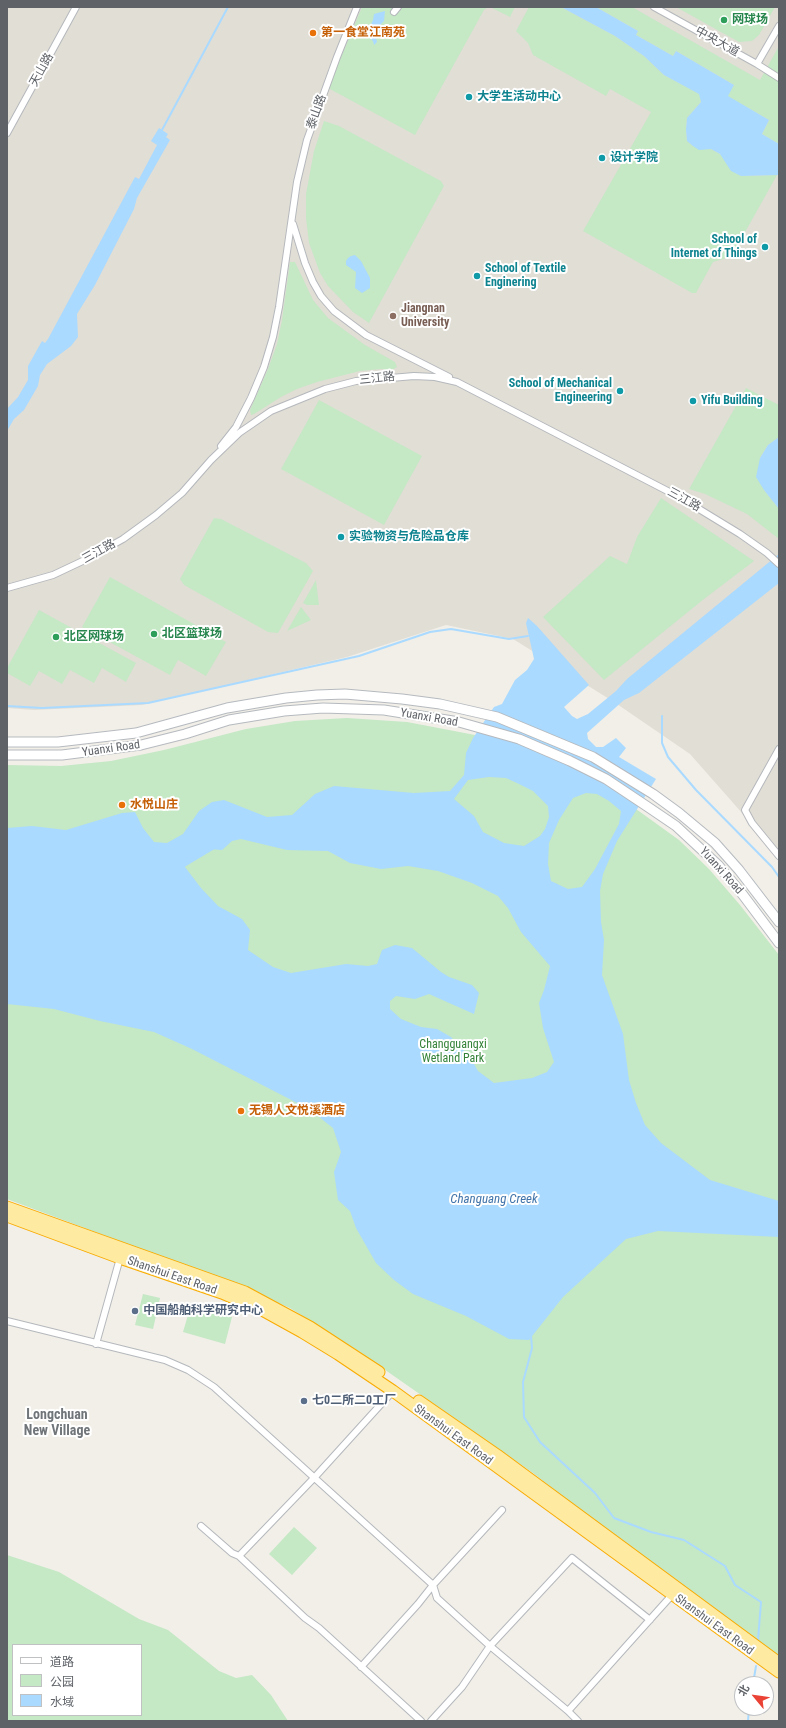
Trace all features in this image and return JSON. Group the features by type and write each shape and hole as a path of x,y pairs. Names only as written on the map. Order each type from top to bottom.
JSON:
{"highway":[{"name":"Shanshui East Road","path":"8,1216 120,1258 222,1293 264,1311 338,1354 393,1391 779,1672"},
{"name":"Shanshui East Road","path":"8,1216 221,1282 263,1301 310,1327 497,1455 779,1663"}],"main road":[{"name":"Yuanxi Road","path":"7,742 58,742 136,732 235,707 286,698 317,695 346,694 374,696 440,704 497,716 593,757 653,794 715,843 739,870 779,922"},
{"name":"Yuanxi Road","path":"7,755 62,755 111,750 141,745 185,734 229,720 284,711 323,708 384,710 459,722 519,739 570,761 606,779 644,804 676,826 718,865 779,942"}],"street":[{"name":"天山路","path":"7,133 76,7"},
{"name":"泰山路","path":"211,460 236,427 251,398 264,367 273,337 279,307 297,182 306,140 336,57 357,7"},
{"name":"中央大道","path":"654,7 757,64 779,78"},
{"path":"757,64 779,26"},
{"path":"292,220 305,263 313,282 321,296 334,311 366,335 457,382"},
{"name":"三江路","path":"7,588 53,575 88,558 123,538 156,515 182,493 211,460 239,433 271,412 325,389 356,380 386,377 435,377 457,382 681,498 714,517 767,553 779,564"},
{"path":"779,749 745,810 752,823 779,856"},
{"path":"96,1344 120,1258"},
{"path":"7,1321 165,1360 188,1370 214,1387 432,1585 437,1598 490,1646 578,1721"},
{"path":"239,1556 314,1478 393,1391"},
{"path":"360,1667 418,1604 432,1585 502,1510"},
{"path":"201,1526 232,1553 239,1556 305,1618 319,1628 421,1721"},
{"path":"431,1721 462,1687 490,1646 572,1558 650,1620"},
{"path":"568,1711 672,1595"}],"shaded area":[{"name":"Jiangnan University","path":"7,7 779,7 779,855 690,754 614,702 513,639 446,625 347,657 142,705 34,710 7,708"}],"green space":[{"path":"362,7 515,7 510,17 492,8 487,8 484,10 415,135 328,88"},
{"path":"529,7 561,7 615,36 644,56 664,75 700,94 701,102 687,118 687,141 693,146 711,149 720,154 741,176 777,175 734,252 730,257 713,262 696,293 692,293 583,231 651,112 610,89 606,96 533,55 528,43 516,31"},
{"path":"596,7 632,7 760,80 779,46 779,144 762,134 769,120 727,96 734,85 676,51 673,56 636,35 638,31"},
{"path":"676,7 775,7 759,35 752,41 739,42"},
{"path":"324,121 339,126 441,181 444,186 369,323 353,312 328,286 320,273 309,243 306,218 306,194 314,151"},
{"path":"290,262 295,262 313,300 328,318 365,345 395,362 397,367 392,370 381,369 360,371 317,382 297,389 281,397 251,415 250,410 277,344"},
{"path":"746,388 779,405 779,437 768,445 760,458 764,490 779,509 779,539 747,514 705,494 689,489"},
{"path":"319,400 422,456 384,525 281,469"},
{"path":"661,498 754,561 704,599 604,680 543,617 610,556 627,564 637,537"},
{"path":"214,518 221,519 306,563 313,571 278,633 268,632 184,585 180,579"},
{"name":"北区篮球场","path":"110,577 226,642 206,676 178,660 170,675 82,627"},
{"path":"316,580 319,605 307,605 303,603"},
{"path":"301,607 311,620 287,631"},
{"name":"北区网球场","path":"39,610 136,663 126,682 102,668 94,683 70,670 62,684 39,671 30,686 7,673 7,668"},
{"name":"Changguangxi Wetland Park","path":"347,718 407,722 475,735 537,756 595,783 636,809 679,840 709,869 740,905 779,955 779,1657 584,1513 533,1473 358,1351 290,1308 232,1283 7,1199 7,765 61,766 111,761 164,750 246,729 295,721"},
{"path":"143,1294 160,1298 153,1329 135,1325"},
{"path":"191,1305 232,1317 225,1344 183,1332"},
{"path":"294,1527 317,1548 292,1575 269,1554"},
{"path":"7,1555 59,1572 139,1619 168,1630 219,1671 236,1678 252,1675 271,1695 288,1721 7,1721"}],"water":[{"path":"561,7 596,7 638,31 636,35 673,56 676,51 734,85 728,96 769,120 762,134 779,144 779,175 741,176 731,171 720,154 711,149 699,150 693,146 687,141 687,118 701,102 699,94 664,75 644,56 615,36"},
{"path":"385,11 384,21 381,24 376,38 377,42 374,45 373,41 366,35 373,20 374,14"},
{"path":"159,128 168,134 166,137 170,140 137,198 134,209 95,285 77,314 78,337 71,346 47,364 40,375 38,386 24,410 14,419 7,431 7,409 18,397 28,380 28,366 42,341 45,343 48,339 135,177 139,179 157,145 151,141"},
{"path":"355,255 361,261 370,278 370,288 362,293 355,288 356,272 346,265 348,258"},
{"path":"779,437 779,509 756,477 760,458 768,445"},
{"name":"Changuang Creek","path":"779,554 779,583 639,693 624,700 587,733 588,739 596,747 603,747 616,738 626,748 619,757 656,779 617,841 603,874 600,891 601,922 604,940 602,975 623,1034 629,1080 636,1103 645,1125 661,1143 710,1180 779,1201 779,1237 658,1231 626,1239 563,1297 529,1340 509,1339 466,1316 413,1294 394,1280 376,1263 356,1228 350,1211 338,1200 334,1172 341,1152 333,1128 309,1109 192,1049 154,1032 100,1021 54,1009 7,1004 7,828 32,826 66,830 122,813 135,812 143,828 154,842 167,843 183,834 199,811 212,802 224,800 267,817 292,815 315,794 334,786 414,793 450,791 464,775 466,753 473,738 494,707 502,704 515,680 527,670 534,659 526,623 528,618 537,626 589,685 564,707 572,716 577,719 588,714 616,691 627,679","holes":["489,777 506,778 519,784 533,791 548,806 549,817 545,829 540,836 524,846 504,843 483,832 474,816 454,799 468,780","586,793 597,794 609,801 621,811 619,824 595,869 582,887 568,889 551,881 548,864 549,843 559,820 573,798","241,839 287,850 328,851 350,863 381,869 408,866 438,871 472,883 498,896 508,908 521,932 550,966 539,1003 543,1028 554,1062 547,1072 532,1078 494,1083 478,1071 470,1057 451,1037 437,1029 421,1027 401,1019 390,1009 390,1001 396,996 415,999 429,994 474,1014 479,993 472,985 449,977 412,948 395,945 382,950 377,964 368,966 346,964 291,973 273,967 248,950 250,930 242,919 218,906 201,888 185,867 186,854 195,848 222,850 232,841"]}],"waterway":[{"path":"162,130 228,7"},
{"path":"7,706 42,708 148,703 359,656 430,632 451,629 509,639 528,636"},
{"path":"662,716 662,743 668,757 696,790 772,867 779,877"},
{"path":"172,867 217,840"},
{"path":"531,1336 532,1348 523,1382 524,1417 540,1442 595,1493 614,1518 651,1532 684,1540 725,1566 735,1585 761,1602 758,1640"},
{"path":"754,1676 756,1666"},
{"path":"748,1716 748,1721"}],"place":[{"name":"网球场","path":"724,20"},
{"name":"第一食堂江南苑","path":"313,33"},
{"name":"大学生活动中心","path":"469,97"},
{"name":"设计学院","path":"602,158"},
{"name":"School of Internet of Things","path":"765,247"},
{"name":"School of Textile Enginering","path":"477,276"},
{"name":"Jiangnan University","path":"393,316"},
{"name":"School of Mechanical Engineering","path":"620,391"},
{"name":"Yifu Building","path":"693,401"},
{"name":"实验物资与危险品仓库","path":"341,537"},
{"name":"北区篮球场","path":"154,634"},
{"name":"北区网球场","path":"56,637"},
{"name":"水悦山庄","path":"122,805"},
{"name":"无锡人文悦溪酒店","path":"241,1111"},
{"name":"中国船舶科学研究中心","path":"135,1311"},
{"name":"七0二所二0工厂","path":"304,1401"}],"district":[{"name":"Longchuan New Village","path":"57,1424"}]}
